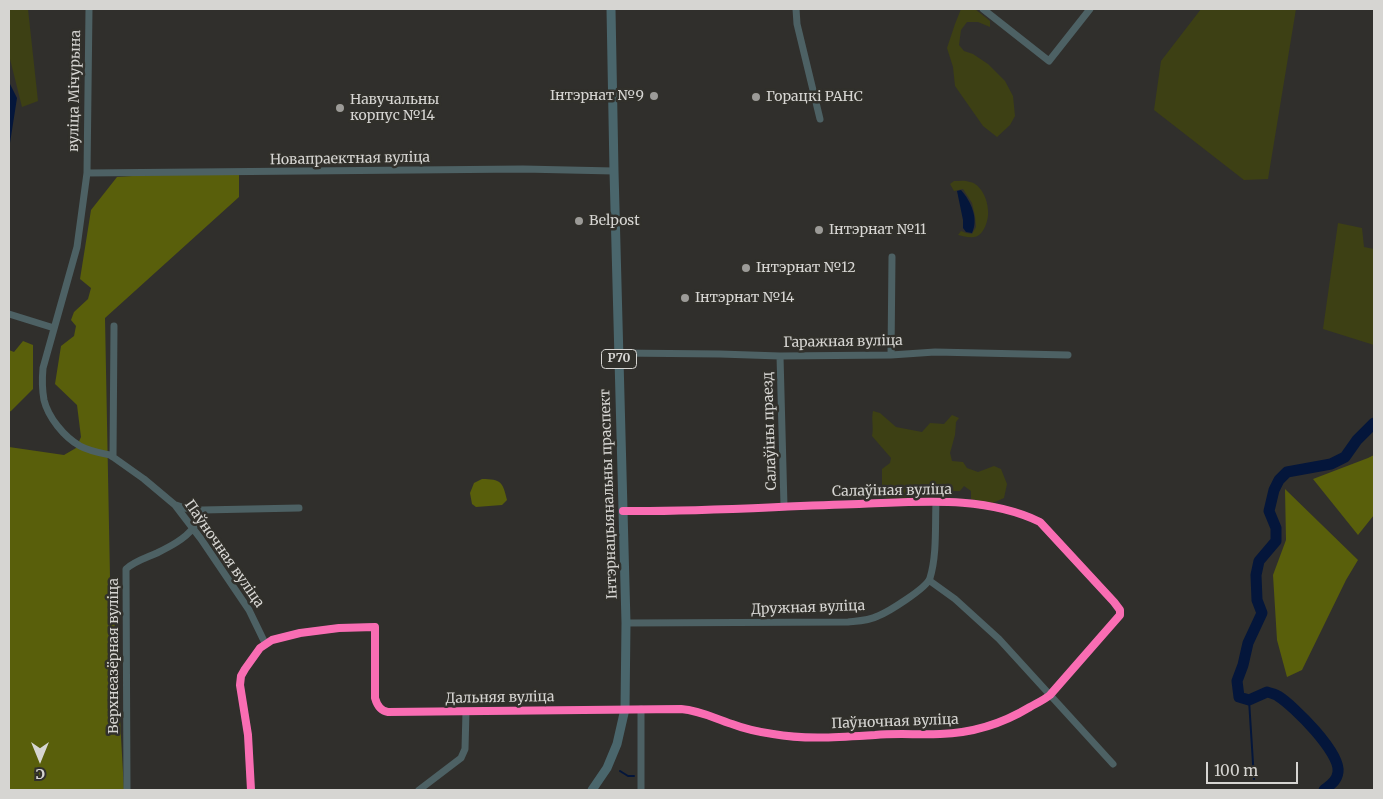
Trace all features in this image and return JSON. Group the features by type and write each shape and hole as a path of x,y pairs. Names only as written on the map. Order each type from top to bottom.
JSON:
{"main road":[{"name":"Інтэрнацыянальны праспект","path":"611,9 626,623 625,709"},
{"name":"Р70","path":"592,790 607,768 617,744 625,709"}],"street":[{"name":"вуліца Мічурына","path":"54,328 77,247 87,173 89,9"},
{"path":"796,9 797,24 820,119"},
{"path":"983,9 1049,62 1090,9"},
{"name":"Новапраектная вуліца","path":"87,173 523,169 614,170"},
{"path":"892,256 892,354"},
{"path":"9,314 54,328"},
{"path":"114,326 114,457"},
{"name":"Паўночная вуліца","path":"54,328 43,368 42,384 45,402 63,433 80,446 114,457 175,505 201,539 249,610 265,643"},
{"name":"Гаражная вуліца","path":"619,353 780,356 935,352 1068,356"},
{"name":"Салаўіны праезд","path":"780,356 784,506"},
{"path":"936,502 934,552 930,581 955,599 999,639 1113,764"},
{"name":"Салаўіная вуліца","path":"623,511 936,502 972,504 1010,510 1040,522 1120,610"},
{"path":"175,505 188,509 202,510 299,508"},
{"name":"Верхнеазёрная вуліца","path":"127,790 126,569 133,563 172,545 192,528 202,510"},
{"name":"Дружная вуліца","path":"626,623 864,621 878,617 930,581"},
{"name":"Паўночная вуліца","path":"625,709 696,710 732,724 787,737 941,734 976,730 992,726 1021,713 1050,695 1107,631 1120,615 1120,610"},
{"name":"Дальняя вуліца","path":"265,643 300,633 339,628 375,627 375,694 378,706 381,710 388,712 625,709"},
{"path":"251,790 248,735 240,685 241,676 245,669 265,643"},
{"path":"640,790 641,708"},
{"name":"Дальняя вуліца","path":"419,790 462,758 465,749 466,711"}],"green space":[{"path":"9,9 28,9 38,101 22,107 9,55"},
{"path":"961,9 975,9 990,21 990,27 978,22 967,22 961,30 959,45 964,51 973,54 988,64 1005,81 1013,96 1015,116 1010,125 997,137 983,126 955,86 953,67 947,48"},
{"path":"1201,9 1296,9 1268,179 1244,180 1154,110 1161,61"},
{"path":"239,169 239,197 105,318 110,578 114,614 124,790 9,790 9,447 64,455 76,448 81,437 77,405 55,384 61,346 74,336 76,326 71,320 74,312 88,299 91,288 80,279 91,210 117,177"},
{"path":"954,181 974,183 981,189 985,198 988,207 988,218 985,227 978,236 958,235 961,231 972,234 976,227 972,203 963,189 954,191 950,184"},
{"path":"1338,223 1362,228 1364,247 1374,249 1374,345 1323,329"},
{"path":"23,341 33,345 33,389 9,412 9,350 14,352"},
{"path":"873,411 880,413 896,427 922,432 930,423 944,424 952,415 959,418 956,422 950,453 952,461 963,462 967,468 978,472 994,466 1001,469 1007,484 1004,498 993,503 971,499 971,491 964,486 960,491 952,491 947,496 885,498 882,490 882,469 890,463 891,458 872,436"},
{"path":"1374,455 1374,515 1358,535 1313,479"},
{"path":"482,479 497,481 502,485 507,500 502,505 476,507 472,504 470,493 474,483"},
{"path":"1285,489 1358,560 1346,580 1302,670 1287,677 1277,640 1273,575 1286,540"}],"water":[{"path":"9,82 17,98 9,160"},
{"path":"961,190 973,210 975,222 972,233 966,232 963,228 957,191"}],"waterway":[{"path":"1324,790 1335,780 1338,772 1337,764 1325,742 1305,719 1277,695 1267,692 1249,700 1239,697 1237,681 1248,643 1262,613 1257,600 1256,575 1259,561 1276,541 1276,528 1269,511 1274,490 1279,480 1287,472 1331,464 1345,457 1357,440 1374,423"},
{"path":"1249,700 1254,779"},
{"path":"620,771 628,776 634,776"}],"cycle path":[{"path":"251,790 248,735 240,685 241,676 260,648 272,640 300,633 339,628 375,627 375,698 379,707 388,712 681,709 701,713 757,731 785,736 824,738 964,732 998,723 1050,695 1120,615 1120,610 1114,602 1040,522 1019,513 997,508 974,504 928,502 712,510 623,511"}],"place":[{"name":"Інтэрнат №9","path":"654,96"},
{"name":"Горацкі РАНС","path":"756,97"},
{"name":"Навучальны корпус №14","path":"340,108"},
{"name":"Belpost","path":"579,221"},
{"name":"Інтэрнат №11","path":"819,230"},
{"name":"Інтэрнат №12","path":"746,268"},
{"name":"Інтэрнат №14","path":"685,298"}]}
